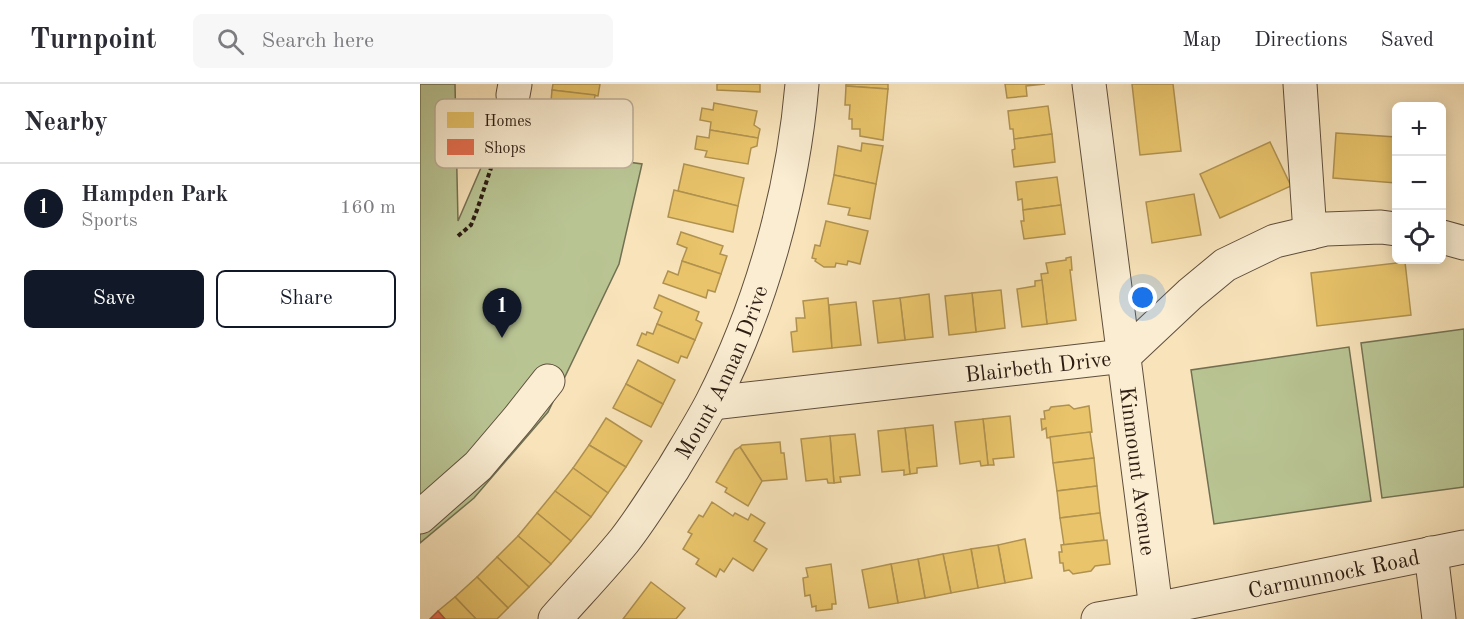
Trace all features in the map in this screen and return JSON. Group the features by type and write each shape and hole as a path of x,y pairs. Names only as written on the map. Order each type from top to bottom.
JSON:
{"street":[{"name":"Mount Annan Drive","path":"555,619 625,540 652,501 712,403 733,357 766,269 790,169 802,84"},
{"name":"Kinmount Avenue","path":"1089,84 1156,609"},
{"path":"1300,87 1310,233"},
{"name":"Blairbeth Drive","path":"712,403 1124,356 1190,294 1225,265 1275,241 1326,229 1381,227 1392,229"},
{"path":"1446,238 1464,243"},
{"path":"420,517 478,466 548,381"},
{"name":"Carmunnock Road","path":"1098,619 1464,547"},
{"path":"1431,553 1439,619"}],"path":[{"path":"458,236 471,225 491,168"}],"green space":[{"path":"420,84 455,84 455,99 435,99 435,168 457,168 458,221 481,168 633,168 633,163 642,164 619,264 548,412 474,498 420,543"},
{"path":"1464,329 1464,487 1382,498 1361,343"},
{"path":"1349,347 1371,501 1214,524 1191,370"}],"building: Homes":[{"path":"553,84 600,84 598,96 552,90"},
{"path":"717,84 760,84 760,92 717,90"},
{"path":"846,84 888,84 888,89 846,86"},
{"path":"1005,84 1045,84 1026,86 1027,96 1007,98"},
{"path":"1132,84 1173,84 1181,151 1140,155"},
{"path":"846,86 888,89 883,140 860,136 860,129 852,129 852,119 849,119 850,105 845,105"},
{"path":"552,90 595,95 594,99 551,99"},
{"path":"714,103 757,111 754,125 760,129 758,138 710,130 711,122 700,120 702,108 713,110"},
{"path":"1048,106 1052,134 1014,139 1013,129 1010,129 1008,111"},
{"path":"710,130 758,138 757,146 751,148 748,164 705,157 707,151 695,149 697,136 709,138"},
{"path":"1336,133 1392,137 1392,183 1333,178"},
{"path":"1052,134 1055,162 1014,167 1012,150 1015,149 1014,139"},
{"path":"1270,142 1291,186 1220,218 1200,174"},
{"path":"862,143 883,146 876,184 834,175 838,146 861,151"},
{"path":"684,164 744,178 738,206 678,191"},
{"path":"834,175 876,184 870,219 848,215 850,208 828,204"},
{"path":"1057,177 1061,205 1023,210 1022,199 1018,200 1016,182"},
{"path":"674,190 738,206 733,232 668,217"},
{"path":"1194,194 1201,235 1152,243 1146,202"},
{"path":"1061,205 1065,234 1024,239 1021,221 1024,221 1023,210"},
{"path":"826,221 868,231 860,264 848,261 847,265 836,263 835,267 824,267 812,258 815,245 820,246"},
{"path":"681,232 723,246 720,254 727,256 721,274 682,261 687,248 677,244"},
{"path":"1071,257 1072,270 1070,270 1076,320 1047,324 1041,274 1048,273 1046,263"},
{"path":"682,261 721,274 715,292 708,290 706,298 663,283 668,271 678,275"},
{"path":"1405,264 1411,315 1317,326 1311,273"},
{"path":"1042,280 1047,324 1022,327 1017,289 1035,286 1035,281"},
{"path":"1001,290 1005,328 976,332 972,293"},
{"path":"972,293 976,332 949,335 945,296"},
{"path":"929,294 933,337 905,340 900,298"},
{"path":"659,295 699,312 696,320 702,323 695,340 657,324 662,312 654,308"},
{"path":"828,298 832,348 793,352 791,332 797,331 796,318 805,318 803,301"},
{"path":"900,298 905,340 878,343 873,301"},
{"path":"856,302 861,345 832,348 829,305"},
{"path":"657,324 695,340 687,358 681,356 678,363 637,345 642,333 653,334"},
{"path":"638,360 675,380 663,404 626,384"},
{"path":"626,384 663,404 651,427 613,408"},
{"path":"1069,405 1074,409 1089,406 1092,432 1047,438 1046,428 1042,430 1041,419 1045,419 1044,411 1051,407"},
{"path":"1010,416 1014,457 993,459 994,465 988,465 983,419"},
{"path":"606,418 642,441 626,467 589,445"},
{"path":"983,419 988,465 981,466 980,461 960,464 955,422"},
{"path":"933,425 937,466 917,468 917,473 910,474 905,428"},
{"path":"905,428 910,474 904,475 904,470 882,472 878,431"},
{"path":"1090,432 1094,458 1053,463 1050,437"},
{"path":"855,434 860,475 840,477 841,482 834,483 830,436"},
{"path":"830,436 834,483 828,483 827,479 806,481 801,439"},
{"path":"780,442 781,453 784,453 787,479 762,481 740,447"},
{"path":"589,445 626,467 608,493 573,468"},
{"path":"740,447 762,481 748,506 725,492 727,488 716,482 735,450"},
{"path":"1094,458 1097,486 1057,491 1053,463"},
{"path":"573,468 608,493 591,517 555,491"},
{"path":"1097,486 1100,513 1060,518 1057,491"},
{"path":"555,491 591,517 571,541 537,513"},
{"path":"712,502 733,516 735,513 748,520 751,514 765,523 754,541 767,549 753,571 733,558 724,572 720,569 716,577 696,564 699,559 683,549 692,534 688,532 699,515 703,517"},
{"path":"537,513 571,541 551,564 518,536"},
{"path":"1100,513 1104,540 1064,545 1060,518"},
{"path":"518,536 551,564 529,587 497,557"},
{"path":"1025,539 1032,578 1005,583 998,545"},
{"path":"1107,540 1110,564 1095,566 1091,571 1073,574 1069,570 1064,571 1063,563 1060,563 1061,545"},
{"path":"998,545 1005,583 978,588 971,549"},
{"path":"971,549 978,588 951,593 943,554"},
{"path":"943,554 951,593 925,598 918,559"},
{"path":"497,557 529,587 508,608 477,577"},
{"path":"918,559 925,598 898,603 891,564"},
{"path":"831,564 836,604 832,604 832,609 816,611 816,606 812,607 810,595 805,596 803,578 808,577 806,568"},
{"path":"891,564 898,603 869,608 862,570"},
{"path":"477,577 508,608 497,619 476,619 455,597"},
{"path":"651,582 685,608 676,619 623,619"},
{"path":"455,597 476,619 445,619 438,611"}],"building: Shops":[{"path":"438,611 445,619 430,619"}],"place":[{"name":"Hampden Park","path":"502,338"}]}
